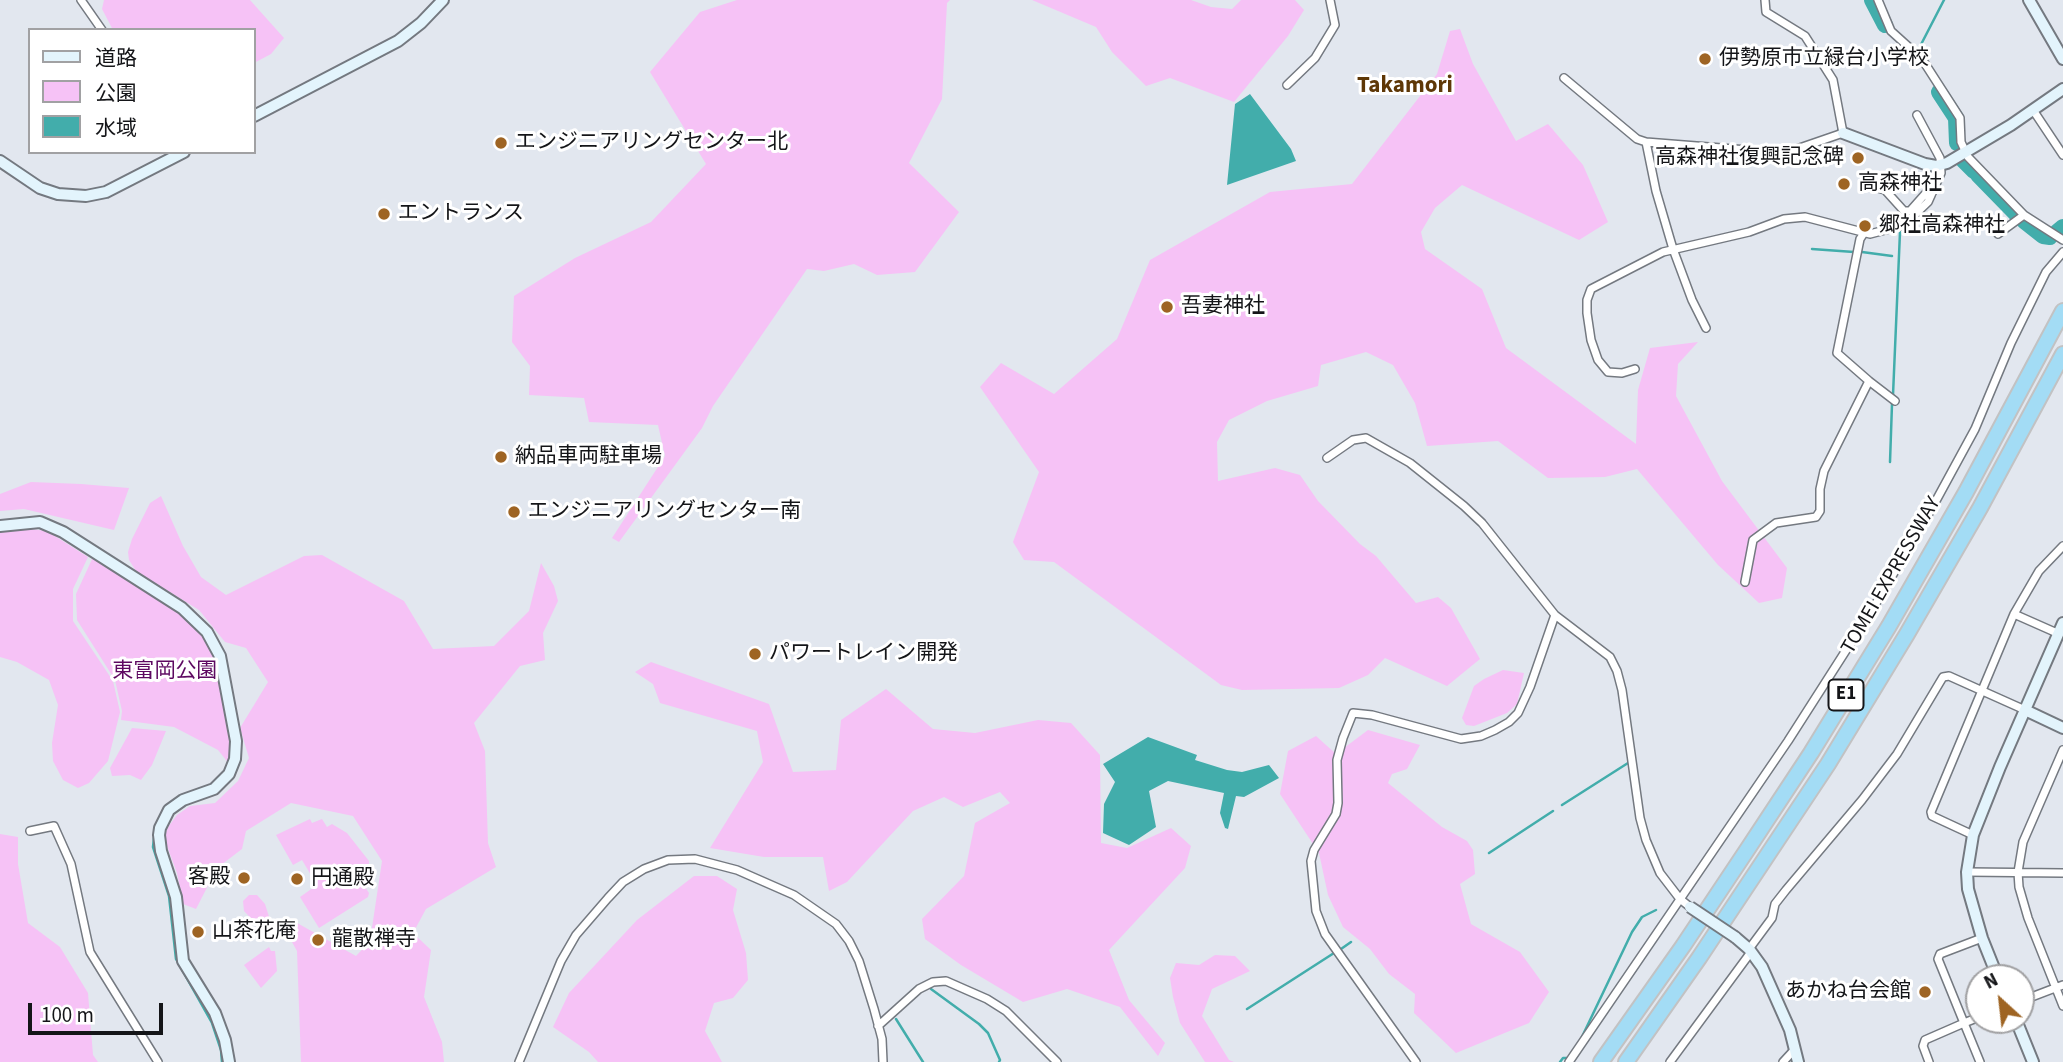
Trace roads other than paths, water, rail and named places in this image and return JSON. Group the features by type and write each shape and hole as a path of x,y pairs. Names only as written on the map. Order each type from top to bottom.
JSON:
{"highway":[{"name":"TOMEI EXPRESSWAY","path":"1601,1062 1676,957 1749,847 1875,649 1966,492 2063,311"},
{"name":"TOMEI EXPRESSWAY","path":"1626,1062 1766,859 1835,752 1973,520 2063,354"}],"street":[{"path":"81,0 101,28"},
{"path":"256,115 398,41 421,23 443,0"},
{"path":"1287,85 1315,58 1335,25 1330,0"},
{"path":"1765,0 1766,12 1805,36 1833,80 1843,133"},
{"path":"1878,0 1891,31 1922,59 1960,118 1961,142 1965,153 2024,215 2063,240"},
{"path":"2029,0 2063,59"},
{"path":"1564,78 1637,139 1646,142 1785,153 1843,133 1925,164 1942,164 1965,153 2063,89"},
{"path":"2033,110 2063,155"},
{"path":"1636,369 1622,373 1608,372 1598,360 1591,340 1587,300 1591,289 1673,248 1749,232 1798,216 1864,233 1876,234 1904,225 1923,208 1941,173 1942,164 1917,115"},
{"path":"1646,142 1656,191 1673,248 1692,300 1706,328"},
{"path":"0,161 40,188 58,194 86,196 106,192 180,154"},
{"path":"1870,186 1885,190 1904,211 1910,211 1926,193 1932,193"},
{"path":"1998,234 2024,215"},
{"path":"1864,233 1854,265 1837,353 1895,401"},
{"path":"1569,1062 1788,741 1900,562 1975,429 2001,366 2046,272 2063,252"},
{"path":"1745,582 1753,540 1776,523 1816,517 1820,511 1820,489 1824,471 1868,381"},
{"path":"1327,458 1353,440 1366,438 1410,463 1482,523 1555,615 1604,651 1617,671 1632,750 1640,818 1660,873 1680,899 1735,937 1762,967 1796,1048 1798,1062"},
{"path":"0,526 40,522 62,532 182,608 207,632 220,656 236,741 235,759 223,782 206,793 183,800 169,810 159,835 161,851 176,897 183,961 215,1013 225,1040 229,1062"},
{"path":"1973,835 1932,816 1931,812 2014,614 2039,571 2063,546"},
{"path":"1992,964 1968,889 1967,872 1973,835 2060,628 2014,614"},
{"path":"1416,1062 1325,934 1316,911 1311,861 1314,850 1336,814 1337,760 1342,738 1353,713 1372,715 1461,739 1481,736 1509,722 1518,713 1530,687 1555,615"},
{"path":"1670,1062 1772,918 1775,904 1897,754 1943,677 1949,676 2063,728"},
{"path":"2063,750 2023,842 2018,872 2019,887 2028,918 2059,986 2063,1006"},
{"path":"30,831 54,826 71,864 90,952 158,1062"},
{"path":"519,1062 561,961 576,935 623,882 644,869 668,860 695,859 737,870 794,895 829,918 849,941 859,961 878,1026 883,1062"},
{"path":"1967,872 2063,873"},
{"path":"1980,1062 1938,959 1940,954 1982,938"},
{"path":"878,1026 919,989 933,982 946,981 987,999 1006,1011 1057,1062"},
{"path":"2035,995 2059,986"},
{"path":"1929,1062 1923,1046 1925,1040 1964,1023"},
{"path":"2022,1034 2033,1062"},
{"path":"1783,1062 1796,1048"}],"water":[{"path":"1250,94 1291,149 1296,161 1227,185 1235,104"},
{"path":"1148,737 1197,755 1195,760 1227,770 1242,772 1269,765 1279,778 1244,797 1236,796 1228,829 1225,828 1220,813 1224,793 1168,781 1149,791 1156,827 1129,845 1103,833 1104,804 1115,782 1103,764"}],"waterway":[{"path":"1872,0 1885,25"},
{"path":"1913,60 1944,0"},
{"path":"1939,92 1956,118 1957,143"},
{"path":"1963,160 1974,171"},
{"path":"1978,175 2018,216"},
{"path":"2024,221 2043,236 2050,237"},
{"path":"2057,232 2063,227"},
{"path":"1893,395 1900,232"},
{"path":"1812,249 1854,252"},
{"path":"1862,252 1892,256"},
{"path":"1890,462 1892,404"},
{"path":"1562,805 1628,763"},
{"path":"1489,853 1553,811"},
{"path":"154,838 153,847 169,896 176,959 212,1023 222,1062"},
{"path":"1580,1041 1632,932 1642,917 1656,910"},
{"path":"1341,949 1351,942"},
{"path":"1247,1009 1334,953"},
{"path":"931,989 988,1033 999,1062"},
{"path":"896,1019 923,1062"},
{"path":"1560,1062 1563,1058 1568,1058"}],"place":[{"name":"伊勢原市立緑台小学校","path":"1705,59"},
{"name":"エンジニアリングセンター北","path":"501,143"},
{"name":"高森神社復興記念碑","path":"1858,158"},
{"name":"高森神社","path":"1844,184"},
{"name":"エントランス","path":"384,214"},
{"name":"郷社高森神社","path":"1865,226"},
{"name":"吾妻神社","path":"1167,307"},
{"name":"納品車両駐車場","path":"501,457"},
{"name":"エンジニアリングセンター南","path":"514,512"},
{"name":"パワートレイン開発","path":"755,654"},
{"name":"客殿","path":"244,878"},
{"name":"円通殿","path":"297,879"},
{"name":"山茶花庵","path":"198,932"},
{"name":"龍散禅寺","path":"318,940"},
{"name":"あかね台会館","path":"1925,992"}],"district":[{"name":"Takamori","path":"1405,87"}],"park label":[{"name":"東富岡公園","path":"165,672"}]}
